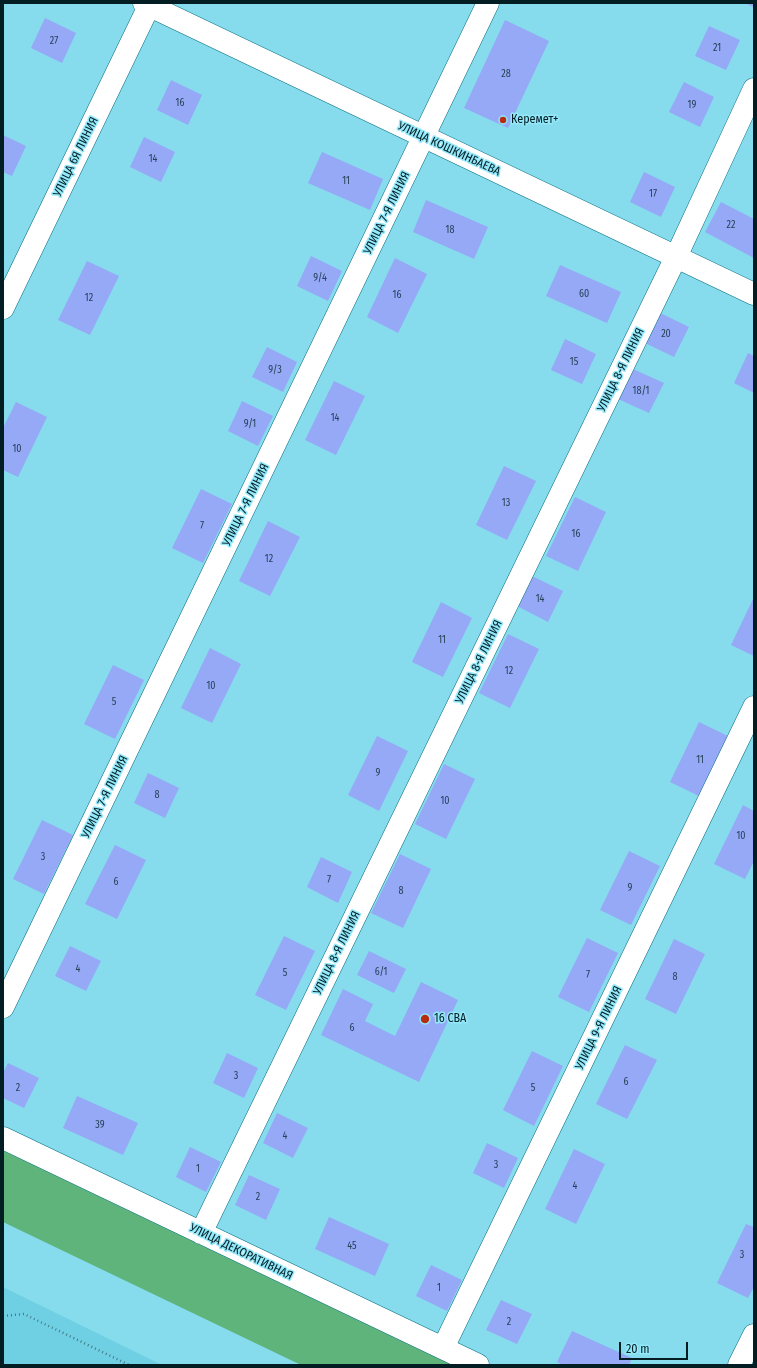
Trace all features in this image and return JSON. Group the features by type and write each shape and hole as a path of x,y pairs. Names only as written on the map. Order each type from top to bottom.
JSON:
{"street":[{"name":"УЛИЦА 7-Я ЛИНИЯ","path":"3,1007 488,3"},
{"name":"УЛИЦА КОШКИНБАЕВА","path":"146,4 754,294"},
{"name":"УЛИЦА 6Я ЛИНИЯ","path":"3,308 146,4"},
{"name":"УЛИЦА 8-Я ЛИНИЯ","path":"201,1233 676,257 754,89"},
{"name":"УЛИЦА 9-Я ЛИНИЯ","path":"443,1348 754,707"},
{"name":"УЛИЦА ДЕКОРАТИВНАЯ","path":"3,1138 478,1365"},
{"path":"739,1365 754,1335"}],"path":[{"path":"3,1316 24,1314 129,1365"}],"shaded area":[{"path":"3,1287 162,1365 3,1365"}],"green space":[{"path":"3,1149 456,1365 301,1365 3,1222"}],"building":[{"path":"745,3 754,3 754,6 753,7"},
{"path":"45,18 76,33 62,63 31,48"},
{"path":"505,20 549,41 508,128 464,108"},
{"path":"709,26 740,40 726,70 695,56"},
{"path":"171,80 202,95 188,125 157,110"},
{"path":"684,82 714,97 700,127 669,112"},
{"path":"3,135 26,146 12,176 3,172"},
{"path":"144,137 175,152 161,182 130,167"},
{"path":"322,152 383,179 370,210 308,183"},
{"path":"644,172 675,187 661,217 630,202"},
{"path":"426,200 488,227 474,259 413,232"},
{"path":"721,202 754,219 754,258 705,232"},
{"path":"311,256 342,271 328,301 297,286"},
{"path":"395,258 427,274 398,333 367,317"},
{"path":"87,261 119,276 90,335 58,320"},
{"path":"560,265 621,292 607,323 546,296"},
{"path":"658,312 689,327 674,357 643,342"},
{"path":"565,339 596,354 582,384 551,370"},
{"path":"267,347 297,362 283,392 252,377"},
{"path":"748,353 754,356 754,393 734,383"},
{"path":"633,369 664,383 649,413 618,399"},
{"path":"334,381 365,396 336,455 305,440"},
{"path":"242,401 273,416 258,446 228,431"},
{"path":"16,402 47,417 18,477 3,470 3,428"},
{"path":"504,466 536,481 507,540 476,525"},
{"path":"201,489 232,504 203,563 172,548"},
{"path":"575,497 606,512 578,571 546,556"},
{"path":"268,521 300,537 270,596 239,581"},
{"path":"532,576 563,591 548,622 517,606"},
{"path":"754,597 754,656 731,645"},
{"path":"441,602 472,618 443,677 412,662"},
{"path":"508,634 539,649 510,708 479,693"},
{"path":"210,648 241,664 212,723 181,708"},
{"path":"113,665 144,680 115,739 84,724"},
{"path":"699,722 730,737 701,797 670,782"},
{"path":"377,736 408,751 379,811 348,795"},
{"path":"444,764 475,779 446,839 415,824"},
{"path":"148,773 179,788 165,818 134,803"},
{"path":"743,805 754,811 754,861 745,879 714,864"},
{"path":"42,820 73,835 44,894 13,879"},
{"path":"115,845 146,860 117,919 85,904"},
{"path":"629,851 660,866 631,925 600,910"},
{"path":"400,854 431,869 403,928 371,913"},
{"path":"321,857 352,872 338,903 307,887"},
{"path":"284,936 315,951 286,1010 255,995"},
{"path":"587,938 618,953 589,1012 558,997"},
{"path":"674,939 705,954 676,1014 645,999"},
{"path":"70,946 101,961 86,991 55,976"},
{"path":"369,951 406,969 394,993 357,975"},
{"path":"421,982 458,1000 419,1082 321,1035 343,989 373,1004 365,1021 395,1036"},
{"path":"625,1045 657,1060 627,1119 596,1104"},
{"path":"532,1051 563,1066 534,1126 503,1110"},
{"path":"227,1053 258,1068 244,1098 213,1083"},
{"path":"8,1063 39,1078 24,1108 3,1098 3,1073"},
{"path":"77,1096 138,1123 123,1155 63,1128"},
{"path":"277,1113 308,1128 293,1158 263,1143"},
{"path":"487,1143 518,1158 504,1188 473,1173"},
{"path":"190,1147 221,1162 206,1192 176,1177"},
{"path":"574,1149 605,1164 576,1224 545,1209"},
{"path":"249,1175 280,1189 266,1220 235,1205"},
{"path":"329,1217 389,1244 375,1276 315,1249"},
{"path":"746,1224 754,1227 754,1287 748,1298 717,1283"},
{"path":"431,1265 462,1280 447,1311 416,1296"},
{"path":"501,1300 532,1314 517,1344 486,1330"},
{"path":"572,1331 632,1358 629,1365 563,1365 557,1362"}],"place":[{"name":"Керемет+","path":"503,120"},
{"name":"16 СВА","path":"425,1019"}]}
